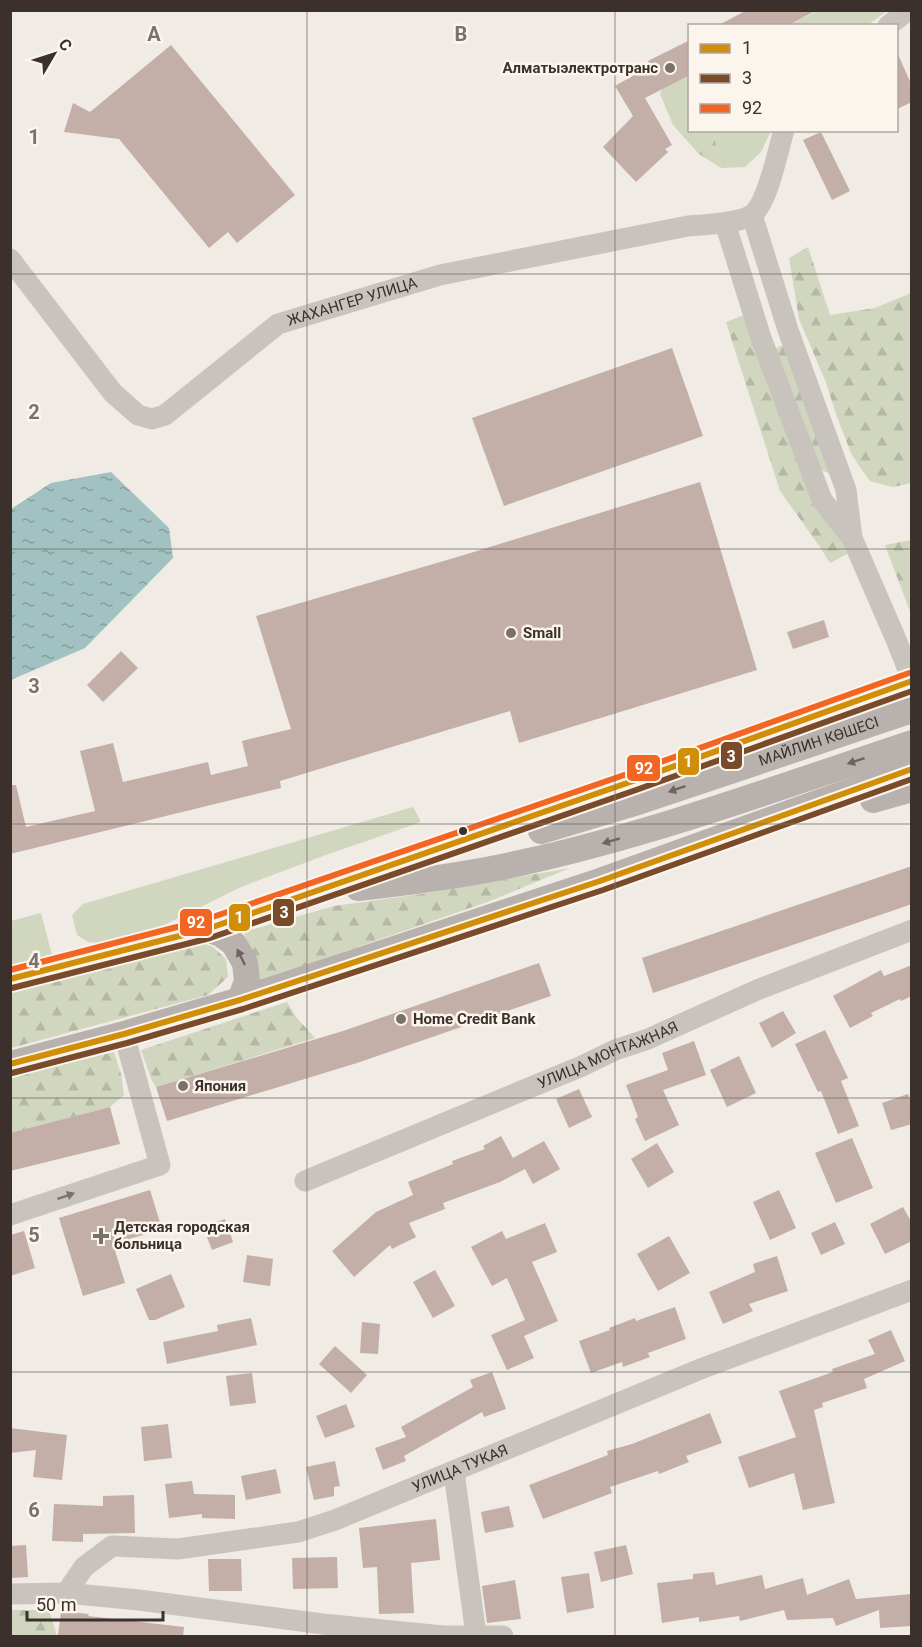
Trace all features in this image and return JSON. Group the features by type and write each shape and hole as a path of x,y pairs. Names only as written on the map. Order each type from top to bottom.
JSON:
{"main road":[{"name":"МАЙЛИН КӨШЕСІ","path":"10,979 207,929 633,781 912,680"},
{"name":"МАЙЛИН КӨШЕСІ","path":"313,893 641,801 912,710"},
{"name":"МАЙЛИН КӨШЕСІ","path":"313,893 426,881 520,864 656,828 912,743"},
{"path":"10,1064 240,1000 600,880 912,770"},
{"path":"600,880 912,789"},
{"path":"207,929 221,934 234,944 245,963 247,981 240,1000"}],"street":[{"path":"890,24 906,10"},
{"path":"783,132 762,202 752,215 725,223 761,338 822,500 852,538 912,680"},
{"path":"752,215 788,330 846,490 852,538"},
{"name":"ЖАХАНГЕР УЛИЦА","path":"10,259 113,393 138,415 152,419 165,415 278,324 440,275 688,226 725,223"},
{"name":"УЛИЦА МОНТАЖНАЯ","path":"305,1181 615,1050 648,1040 766,987 912,930"},
{"path":"10,1215 160,1165 124,1034"},
{"name":"УЛИЦА ТУКАЯ","path":"66,1593 84,1567 112,1546 178,1549 298,1532 335,1520 454,1472 703,1368 912,1290"},
{"path":"454,1472 476,1635"},
{"path":"10,1594 66,1593 432,1635 503,1636"}],"green space":[{"path":"817,11 887,11 869,24 791,24"},
{"path":"688,76 688,122 673,125 660,94 662,89"},
{"path":"688,122 688,132 713,132 721,168 699,154 673,125"},
{"path":"713,132 750,132 761,152 745,167 721,168"},
{"path":"750,132 771,132 761,152"},
{"path":"808,247 830,315 875,308 911,293 911,483 893,487 870,481 851,453 825,380 799,319 789,258"},
{"path":"746,314 842,537 847,554 830,563 780,491 726,322"},
{"path":"784,344 833,475 817,468 772,351"},
{"path":"912,540 911,614 885,545"},
{"path":"413,807 421,822 241,887 154,930 103,943 88,942 77,935 72,915 83,904"},
{"path":"570,868 490,901 257,982 244,932 334,906 421,894"},
{"path":"41,913 52,955 11,965 11,921"},
{"path":"200,942 213,947 226,959 228,977 208,995 11,1048 11,986"},
{"path":"287,1002 296,1017 315,1038 156,1087 152,1081 141,1050"},
{"path":"114,1052 121,1074 124,1095 110,1107 11,1133 11,1077"},
{"path":"11,1610 49,1610 57,1636 11,1636"}],"water":[{"path":"111,472 169,528 173,558 85,648 11,680 11,509 51,483"}],"building":[{"path":"747,10 817,10 791,24 721,24"},
{"path":"688,41 688,76 645,98 672,145 665,149 668,152 636,182 603,147 633,116 615,86 650,66 648,61"},
{"path":"171,45 295,195 237,243 228,232 209,248 119,139 64,132 73,103 90,112"},
{"path":"898,54 912,86 912,102 898,109"},
{"path":"821,132 850,191 832,200 803,140"},
{"path":"672,348 703,436 504,506 472,418"},
{"path":"700,482 757,670 519,743 510,711 280,781 281,788 10,854 10,785 16,785 26,827 95,811 80,751 113,743 123,782 208,762 211,775 248,766 242,741 291,729 256,616"},
{"path":"824,620 829,637 793,649 787,632"},
{"path":"121,651 138,668 103,702 87,685"},
{"path":"912,866 912,904 653,993 642,958"},
{"path":"539,963 551,996 357,1063 167,1121 156,1087 343,1031"},
{"path":"912,965 912,996 901,1001 900,999 871,1013 873,1016 850,1028 833,996 881,970 884,976"},
{"path":"783,1011 796,1033 772,1048 759,1023"},
{"path":"825,1030 848,1078 841,1081 859,1126 838,1134 821,1091 818,1092 795,1044"},
{"path":"694,1041 706,1075 663,1090 679,1125 645,1141 635,1119 638,1117 626,1085 668,1070 662,1053"},
{"path":"739,1056 756,1093 727,1107 710,1070"},
{"path":"579,1089 592,1117 569,1128 556,1099"},
{"path":"908,1094 912,1103 912,1124 891,1130 882,1103"},
{"path":"110,1107 120,1144 10,1171 10,1133"},
{"path":"501,1136 513,1158 544,1141 560,1169 533,1184 525,1169 500,1182 443,1203 445,1209 409,1223 416,1237 392,1249 390,1245 354,1277 332,1251 376,1212 413,1195 408,1182 453,1164 452,1161 485,1149 483,1146"},
{"path":"852,1138 873,1188 836,1203 815,1153"},
{"path":"657,1143 674,1172 648,1188 631,1159"},
{"name":"Детская городская больница","path":"150,1190 162,1229 113,1244 125,1283 83,1296 59,1218"},
{"path":"779,1190 796,1228 770,1240 753,1202"},
{"path":"903,1207 912,1223 912,1241 885,1254 870,1224"},
{"path":"225,1219 233,1242 212,1250 203,1227"},
{"path":"835,1222 845,1244 821,1255 811,1233"},
{"path":"545,1223 557,1252 532,1262 558,1321 524,1336 534,1358 507,1370 491,1335 525,1320 507,1278 492,1286 471,1247 502,1231 506,1239"},
{"path":"24,1231 35,1268 10,1276 10,1235"},
{"path":"669,1236 690,1273 658,1291 637,1254"},
{"path":"247,1255 273,1259 270,1286 243,1282"},
{"path":"777,1256 788,1291 749,1304 753,1311 723,1324 709,1292 755,1272 753,1264"},
{"path":"435,1270 455,1306 433,1318 413,1282"},
{"path":"171,1274 185,1307 155,1320 149,1320 136,1289"},
{"path":"675,1307 686,1339 648,1353 650,1357 623,1367 622,1362 591,1373 579,1341 635,1318 636,1321"},
{"path":"251,1318 257,1345 167,1364 163,1342 218,1331 217,1325"},
{"path":"362,1322 380,1324 378,1354 360,1353"},
{"path":"891,1330 905,1361 864,1379 867,1388 822,1403 823,1407 814,1410 835,1503 803,1510 794,1473 749,1488 738,1457 796,1437 779,1391 875,1354 868,1340"},
{"path":"335,1346 367,1375 351,1393 319,1364"},
{"path":"492,1372 506,1409 484,1417 482,1412 404,1456 406,1461 383,1470 375,1448 406,1437 401,1427 473,1387 470,1380"},
{"path":"252,1373 256,1403 230,1406 226,1376"},
{"path":"346,1404 355,1427 325,1438 316,1416"},
{"path":"710,1413 722,1443 686,1456 689,1462 659,1474 658,1471 610,1487 612,1493 543,1519 529,1485 608,1455 607,1451 632,1444"},
{"path":"168,1424 172,1458 144,1461 141,1427"},
{"path":"10,1428 67,1435 62,1480 33,1477 36,1450 10,1453"},
{"path":"335,1461 340,1486 334,1487 334,1496 314,1500 306,1467"},
{"path":"276,1469 281,1493 246,1500 241,1476"},
{"path":"192,1481 194,1494 235,1495 235,1519 202,1518 202,1514 169,1518 165,1484"},
{"path":"134,1495 135,1533 83,1534 83,1542 52,1541 54,1504 103,1506 103,1496"},
{"path":"509,1506 514,1527 485,1533 481,1512"},
{"path":"436,1519 440,1560 411,1563 414,1613 379,1614 377,1567 363,1568 359,1528"},
{"path":"26,1545 28,1577 10,1578 10,1546"},
{"path":"626,1545 633,1574 601,1582 594,1552"},
{"path":"337,1557 338,1588 293,1589 292,1558"},
{"path":"208,1559 241,1559 242,1591 209,1591"},
{"path":"714,1572 716,1585 762,1575 765,1589 803,1578 807,1595 849,1579 856,1599 912,1594 912,1626 880,1628 879,1610 836,1626 833,1618 787,1620 784,1610 740,1621 739,1616 699,1622 699,1617 662,1623 657,1583 693,1579 693,1574"},
{"path":"589,1573 594,1608 567,1613 561,1577"},
{"path":"515,1580 521,1619 487,1623 482,1586"},
{"path":"61,1611 184,1627 183,1636 58,1636"}],"transit line":[{"name":"92","path":"10,970 204,920 630,773 909,673"},
{"name":"1","path":"10,979 207,929 912,681"},
{"name":"3","path":"12,988 210,938 912,691"},
{"name":"1","path":"10,1064 240,1000 600,881 912,769"},
{"name":"3","path":"12,1073 243,1009 603,890 912,779"}],"place":[{"name":"Алматыэлектротранс","path":"670,68"},
{"name":"Small","path":"511,633"},
{"name":"Home Credit Bank","path":"401,1019"},
{"name":"Япония","path":"183,1086"},
{"name":"Детская городская больница","path":"101,1236"}]}
